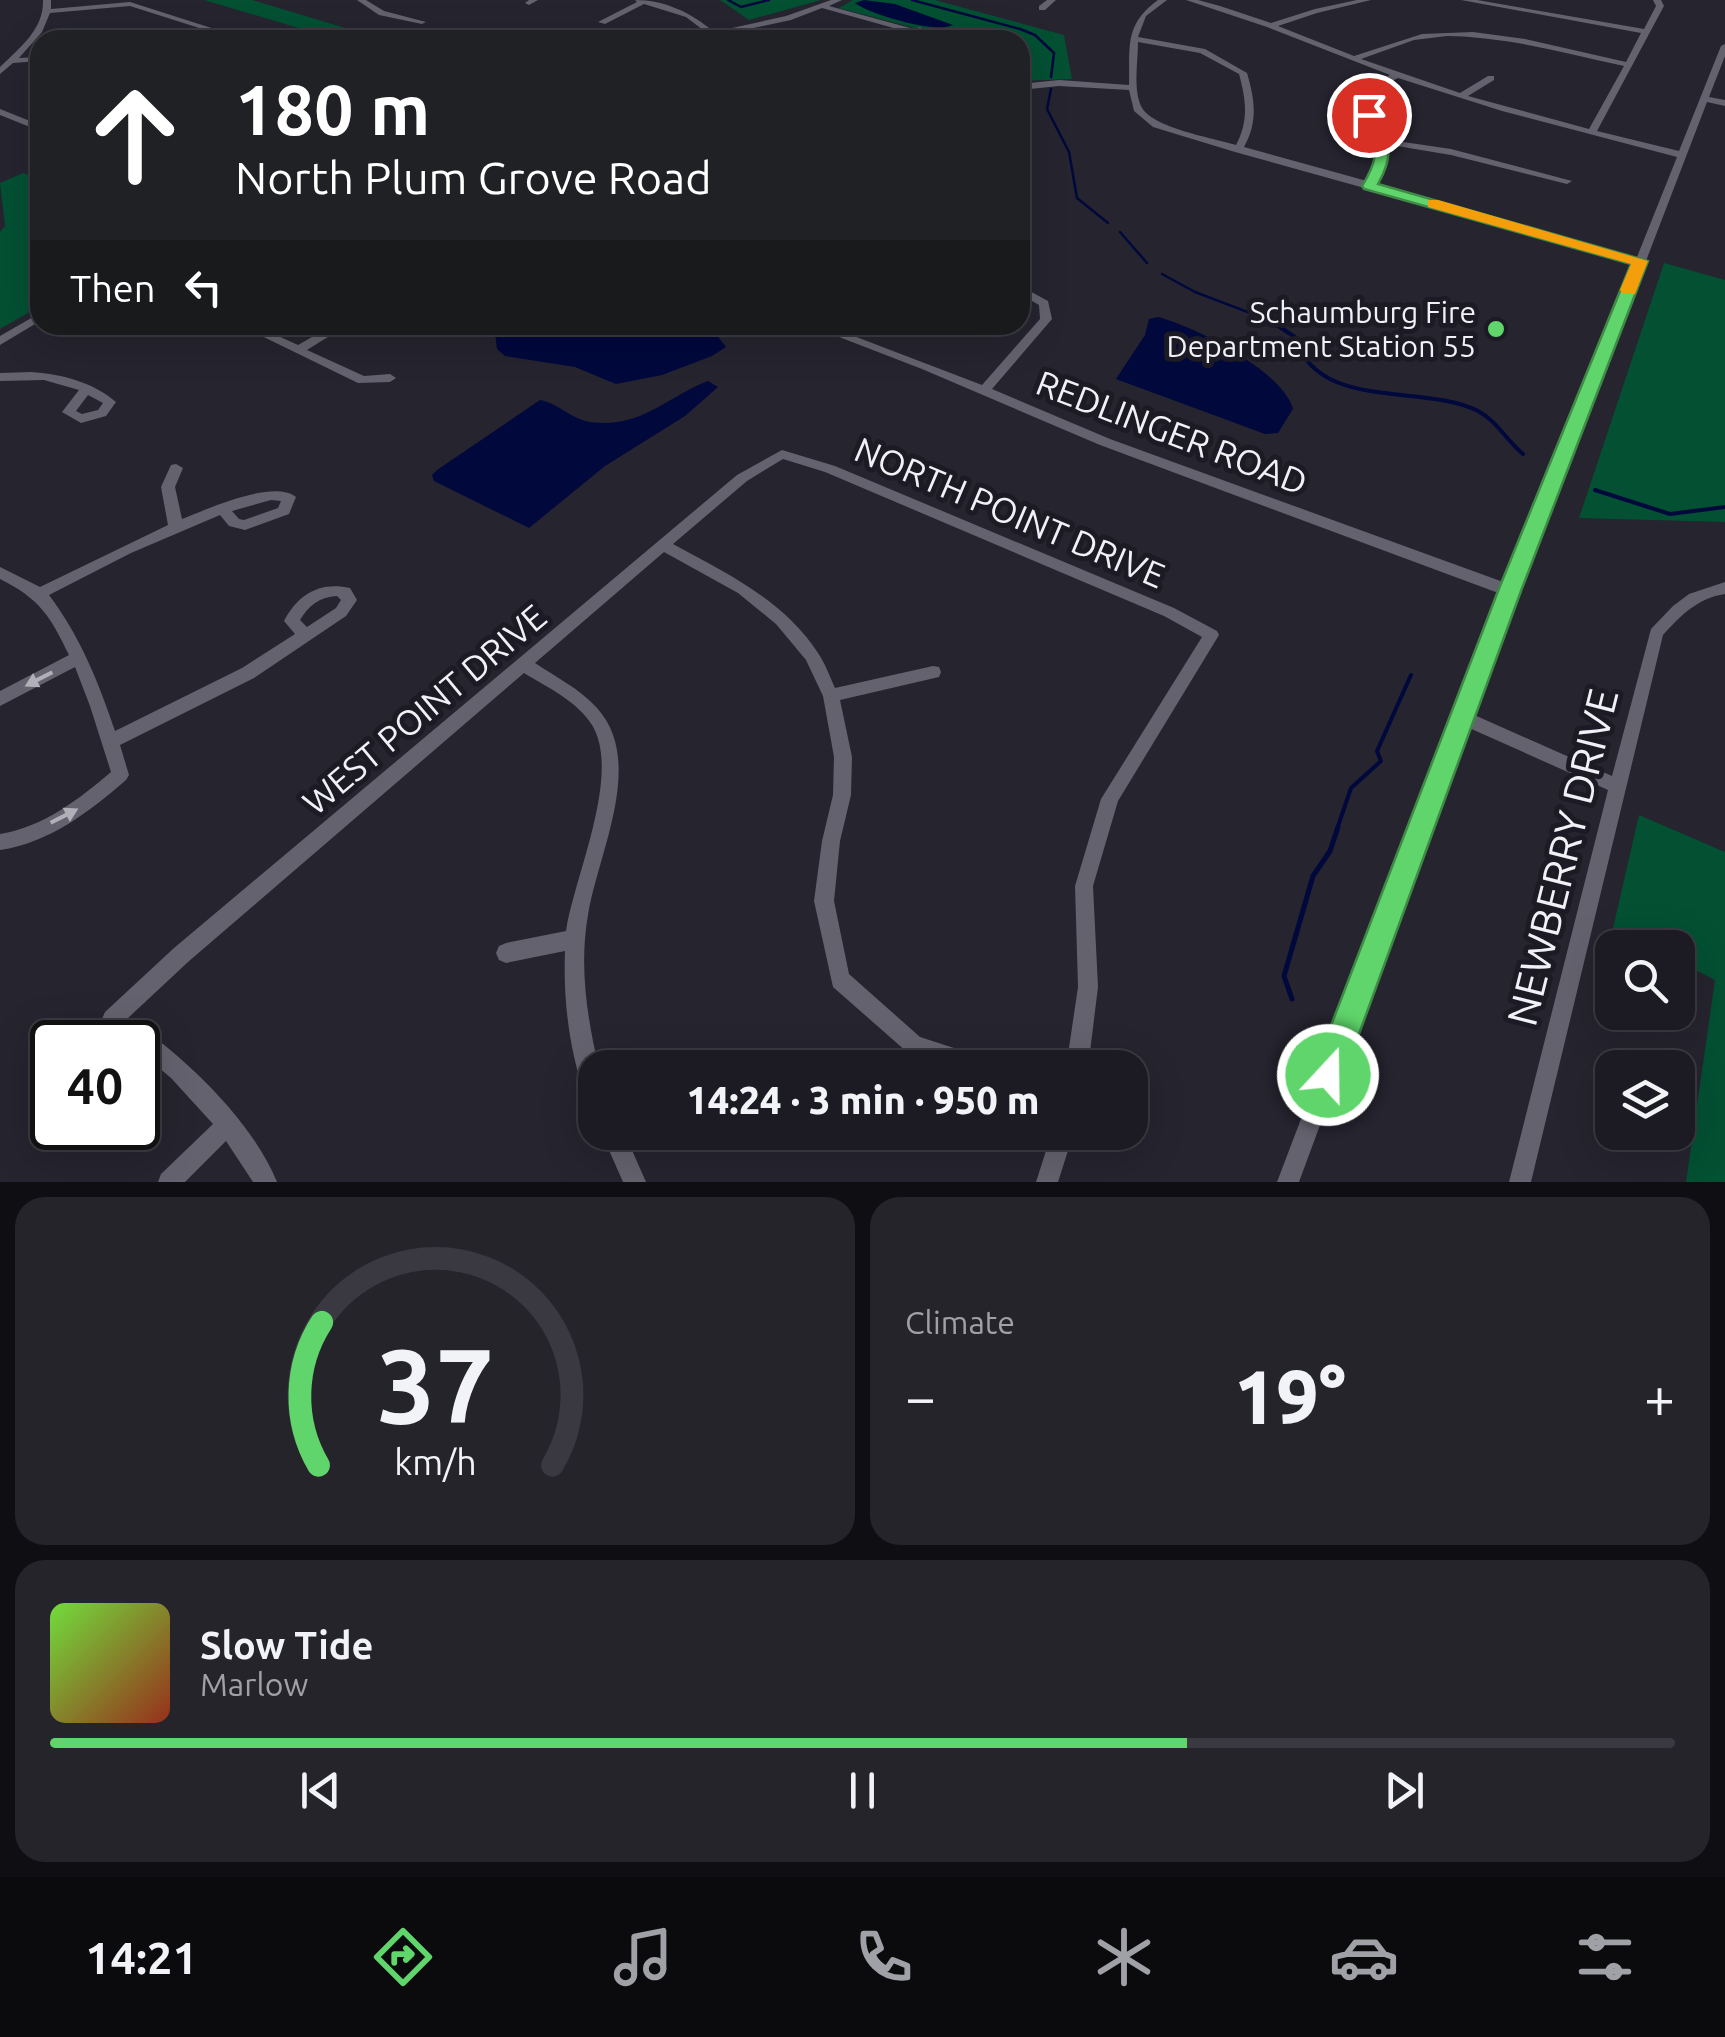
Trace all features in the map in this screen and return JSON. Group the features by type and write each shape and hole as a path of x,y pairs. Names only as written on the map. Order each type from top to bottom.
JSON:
{"street":[{"path":"38,30 48,11 47,0"},
{"path":"361,0 382,13 422,22"},
{"path":"725,30 825,7 838,0"},
{"path":"1042,8 1052,0"},
{"path":"1164,0 1143,15 1134,40 1133,88 1138,111 1156,125 1640,261"},
{"path":"1190,0 1274,26 1462,96 1682,155"},
{"path":"1274,26 1349,1 1367,0"},
{"path":"1466,0 1646,32"},
{"path":"1592,133 1660,6 1657,0"},
{"path":"602,22 642,1 689,15 708,30"},
{"path":"48,11 130,4 213,30"},
{"path":"825,7 862,14 907,30"},
{"path":"1356,58 1401,41 1444,34 1498,38 1628,65"},
{"path":"1134,40 1202,51 1243,73 1252,120 1251,130 1238,150"},
{"path":"0,72 30,41"},
{"path":"1288,1182 1510,591 1725,46"},
{"path":"10,61 30,60"},
{"path":"1369,186 1383,163 1381,141 1367,102 1375,86 1398,75"},
{"path":"1462,96 1491,78"},
{"path":"1030,86 1060,83 1133,88"},
{"path":"1704,99 1725,103"},
{"path":"0,112 30,124"},
{"path":"1381,141 1451,152 1567,182"},
{"path":"985,390 1046,319 1044,303 1030,295"},
{"path":"0,341 30,322"},
{"path":"266,335 362,380 390,378"},
{"path":"298,350 324,335"},
{"name":"REDLINGER ROAD","path":"840,335 985,390 1105,442 1510,591"},
{"path":"0,377 59,376 86,389"},
{"name":"WEST POINT DRIVE","path":"227,1125 151,1043 112,1019 663,544 742,478 782,454"},
{"name":"NORTH POINT DRIVE","path":"782,454 866,484 1170,612 1212,635 1110,799 1084,886 1088,987 1079,1050"},
{"path":"176,468 168,488 176,527"},
{"path":"40,594 103,557 224,511"},
{"path":"663,544 743,589 782,620 812,656 830,696 842,757 842,795 830,841 824,901 840,980 914,1045 929,1050"},
{"path":"0,572 40,594 78,658 111,741 120,776 86,805 14,841 0,842"},
{"name":"NEWBERRY DRIVE","path":"1520,1182 1656,633 1679,606 1712,589 1725,588"},
{"path":"111,741 248,673 305,635"},
{"path":"0,700 78,658"},
{"path":"522,664 588,709 609,744 612,788 581,889 575,939 575,991 583,1050"},
{"path":"830,696 934,672"},
{"path":"1462,717 1619,787"},
{"path":"506,954 575,939"},
{"path":"169,1182 227,1125 266,1182"},
{"path":"620,1150 635,1182"},
{"path":"1047,1182 1057,1150"}],"green space":[{"path":"204,0 252,0 352,30 305,30"},
{"path":"720,0 821,0 749,20"},
{"path":"853,0 935,0 1064,35 1072,79 1030,81 1030,30 922,30 839,8"},
{"path":"23,173 30,175 30,312 0,329 0,232 5,226 0,183"},
{"path":"1664,263 1725,280 1725,522 1579,518"},
{"path":"1639,815 1725,852 1725,1182 1686,1182 1691,1150 1695,1150 1695,1119 1715,980 1695,970 1695,930 1613,928"}],"shaded area":[{"path":"864,0 895,4 953,25 933,27 904,22 855,3"},
{"path":"1158,317 1236,352 1273,380 1293,409 1278,433 1265,434 1116,379 1145,335 1149,319"},
{"path":"495,335 717,335 726,347 662,375 616,384 575,367 505,356 497,349"},
{"path":"708,381 718,387 685,416 605,466 529,528 434,481 432,475 437,470 540,400 583,420 608,423 639,416"}],"waterway":[{"path":"728,0 741,7 769,0"},
{"path":"912,0 1022,30"},
{"path":"1030,33 1054,53 1051,77"},
{"path":"1051,89 1047,109 1069,152 1077,198 1108,223"},
{"path":"1120,232 1147,263"},
{"path":"1162,274 1195,292 1269,320"},
{"path":"1269,320 1274,322"},
{"path":"1269,320 1295,337 1307,361 1325,376 1374,392 1429,398 1478,411 1523,454"},
{"path":"1595,490 1670,514 1725,507"},
{"path":"1337,829 1351,788 1381,761 1377,751 1411,675"},
{"path":"1292,999 1284,976 1313,876 1330,851 1338,827"}],"slow traffic":[{"path":"1433,204 1640,261 1629,290"}],"place":[{"name":"Schaumburg Fire Department Station 55","path":"1496,329"}],"route":[{"path":"1328,1075 1510,591 1640,261 1369,186 1383,163 1381,141 1369,115"}]}
